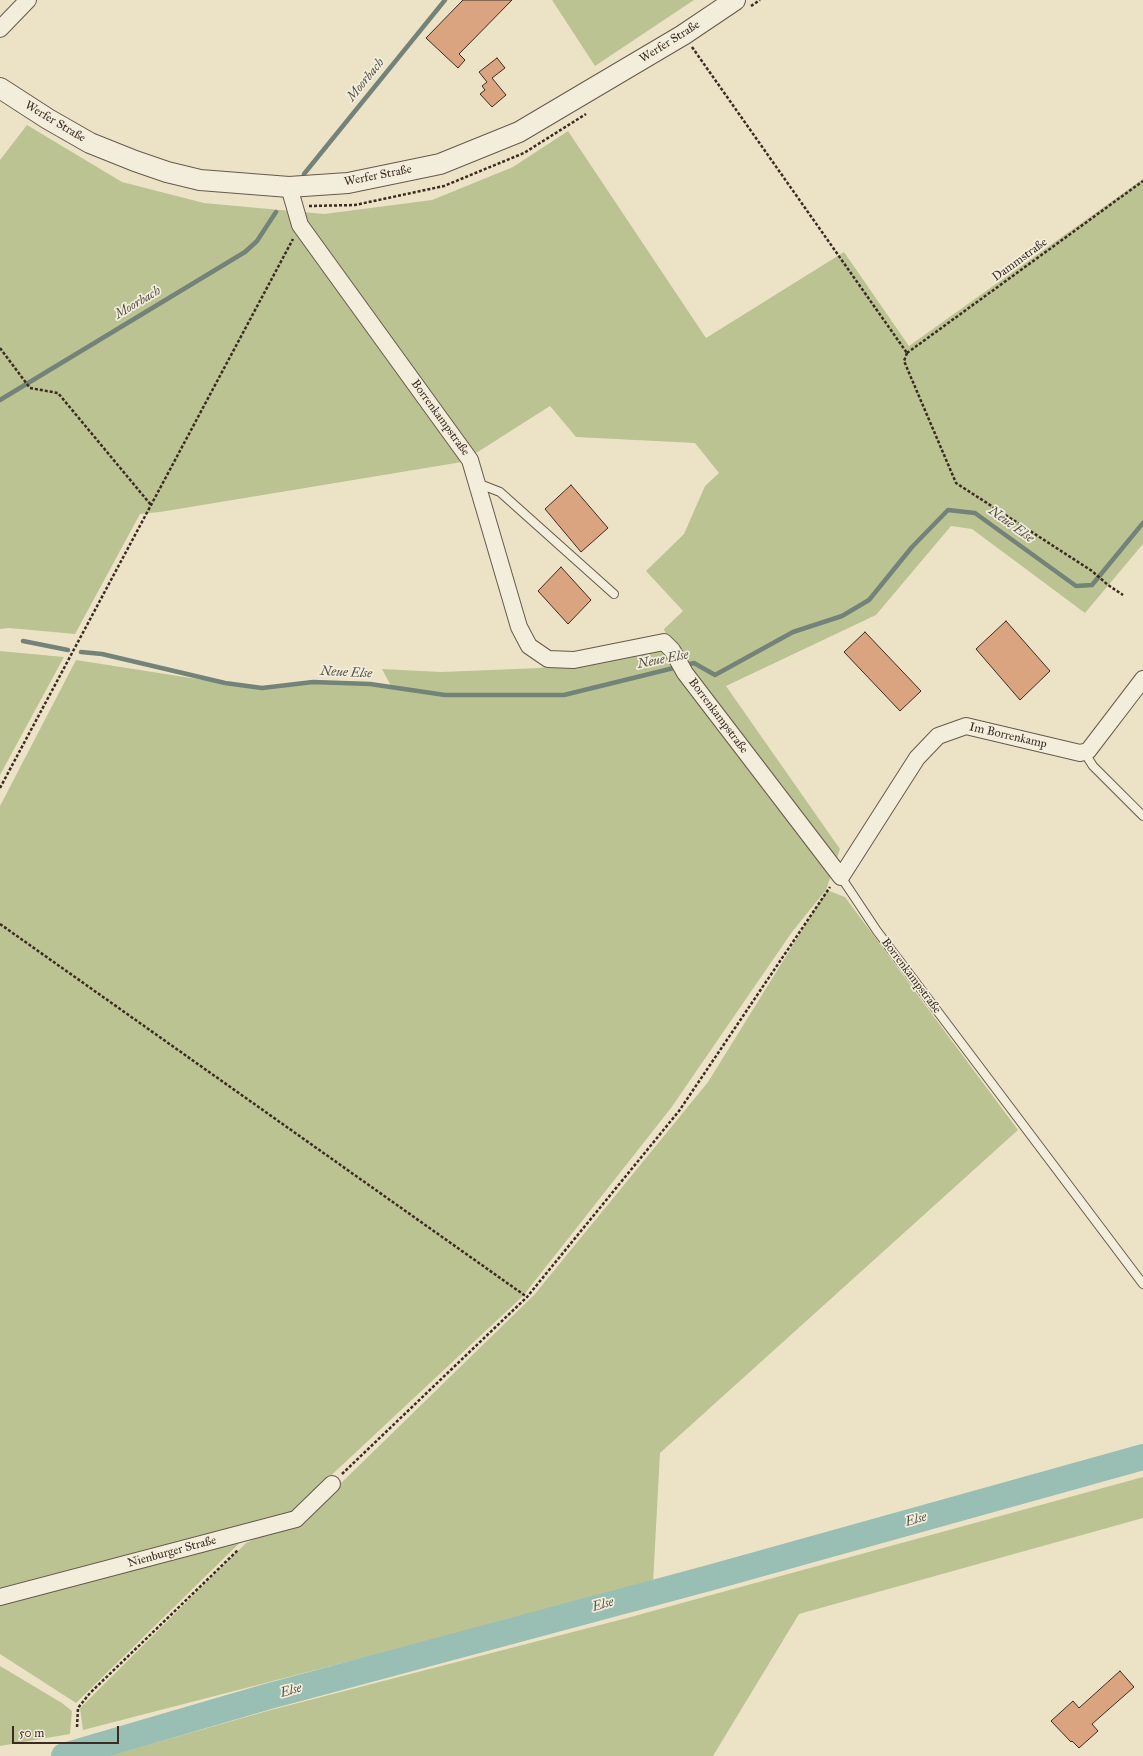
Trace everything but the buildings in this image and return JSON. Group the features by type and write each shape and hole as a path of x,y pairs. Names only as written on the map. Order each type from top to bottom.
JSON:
{"street":[{"path":"0,29 28,0"},
{"name":"Werfer Straße","path":"0,88 48,119 90,143 167,172 200,180 289,187 348,183 440,164 519,132 683,35 735,0"},
{"name":"Borrenkampstraße","path":"289,187 300,225 470,460 519,627 529,646 548,660 574,660 664,642 841,877"},
{"path":"1084,752 1088,752 1143,679"},
{"name":"Im Borrenkamp","path":"841,877 917,758 938,736 966,726 1080,753 1084,752"},
{"name":"Nienburger Straße","path":"0,1597 296,1519 332,1484"}],"lane":[{"path":"477,483 500,492 614,594"},
{"path":"1084,752 1093,766 1143,816"},
{"name":"Borrenkampstraße","path":"841,877 877,931 1143,1284"}],"path":[{"path":"683,35 907,353 904,361 956,483 1092,571 1108,585 1123,595"},
{"name":"Dammstraße","path":"907,353 1143,181"},
{"path":"0,788 300,225"},
{"path":"0,348 30,388 58,393 151,505"},
{"path":"332,1484 527,1297 679,1111 827,890 841,877"},
{"path":"0,924 527,1297"},
{"path":"77,1727 78,1708 90,1693 259,1529"}],"green space":[{"path":"552,0 694,0 595,66"},
{"path":"27,125 122,182 204,203 324,214 432,200 513,167 568,131 706,338 844,252 909,346 1143,179 1143,544 1085,613 972,529 951,526 876,615 726,686 840,849 826,890 792,932 671,1108 523,1296 292,1512 260,1523 76,1703 0,1654 0,806 76,660 261,689 312,683 391,686 382,669 441,672 540,668 669,645 664,629 683,611 646,571 684,534 705,486 719,473 695,443 576,437 550,406 462,462 160,512 140,514 75,634 9,628 0,629 0,160"},
{"path":"0,651 64,657 0,775"},
{"path":"827,890 845,897 1018,1130 660,1453 653,1583 83,1730 80,1708 246,1543 267,1533 300,1523 534,1295 708,1082"},
{"path":"1143,1477 1143,1518 799,1614 713,1756 109,1756 267,1711 627,1618"},
{"path":"0,1666 62,1703 72,1711 70,1734 0,1746"}],"waterway":[{"name":"Moorbach","path":"304,174 445,0"},
{"name":"Moorbach","path":"0,400 245,252 257,241 276,212"},
{"name":"Neue Else","path":"81,652 102,654 225,683 262,688 313,682 370,684 445,695 564,695 694,663 715,675 793,632 842,616 869,600 912,547 948,510 975,513 1076,586 1092,585 1143,523"},
{"name":"Neue Else","path":"23,641 68,650"},
{"name":"Else","path":"64,1756 266,1697 709,1578 1143,1457"}]}
